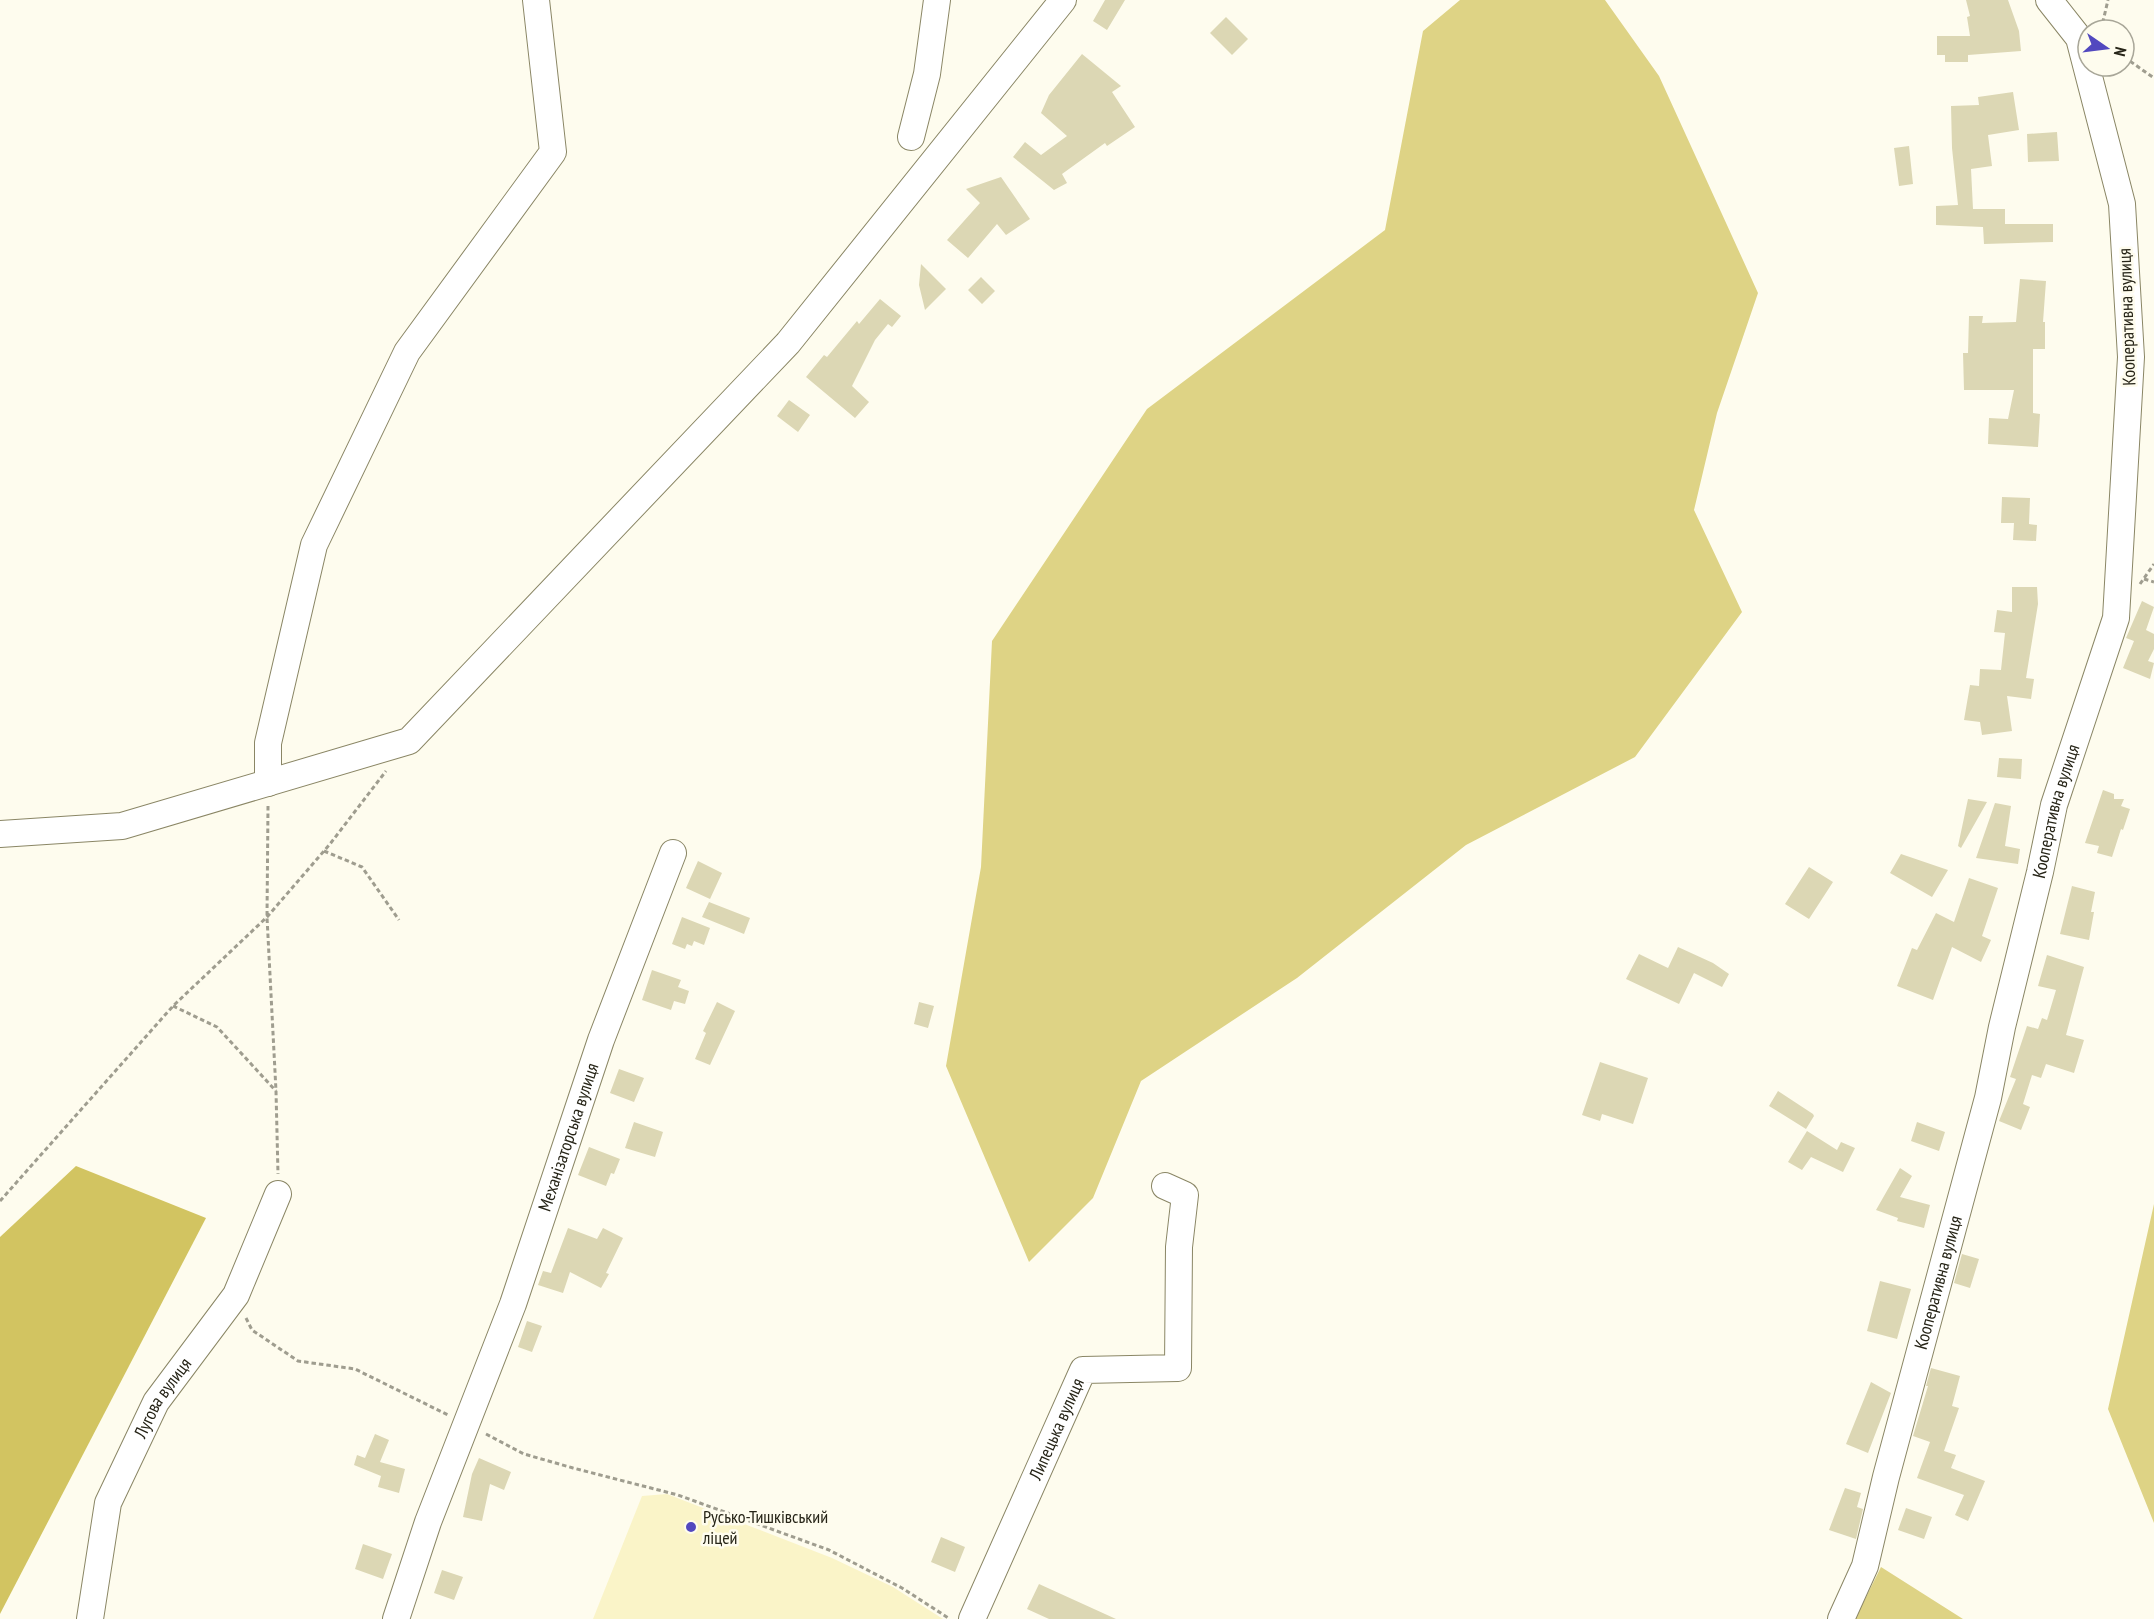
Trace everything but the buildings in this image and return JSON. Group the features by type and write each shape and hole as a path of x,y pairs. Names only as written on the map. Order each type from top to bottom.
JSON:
{"street":[{"path":"268,783 268,743 314,545 406,352 553,152 536,0"},
{"path":"911,137 927,74 937,0"},
{"path":"0,834 122,826 409,741 788,344 1063,0"},
{"name":"Кооперативна вулиця","path":"1841,1619 1865,1566 1889,1465 1977,1142 2001,1027 2040,872 2054,805 2116,618 2131,357 2122,204 2079,38 2049,0"},
{"name":"Механізаторська вулиця","path":"396,1619 428,1522 513,1304 601,1040 673,853"},
{"name":"Липецька вулиця","path":"972,1619 1083,1370 1178,1368 1179,1247 1185,1195 1165,1186"},
{"name":"Лугова вулиця","path":"90,1619 108,1503 156,1402 236,1295 278,1194"}],"path":[{"path":"2104,18 2108,0"},
{"path":"2136,65 2154,78"},
{"path":"2144,579 2154,582"},
{"path":"0,1201 173,1006 267,917 324,851 387,769"},
{"path":"268,783 267,917 276,1091 278,1194"},
{"path":"324,851 362,867 399,920"},
{"path":"173,1006 218,1027 276,1091"},
{"path":"236,1295 252,1330 298,1361 355,1370 525,1454 678,1495 829,1550 902,1588 950,1619"}],"shaded area":[{"path":"1460,0 1605,0 1659,76 1758,293 1717,413 1694,510 1742,612 1635,757 1466,845 1297,978 1141,1081 1093,1198 1029,1262 946,1066 981,867 992,641 1147,409 1385,230 1423,31"},
{"path":"76,1166 206,1218 0,1614 0,1237"},
{"path":"2154,1204 2154,1523 2108,1409"},
{"name":"Русько-Тишківський ліцей","path":"667,1494 832,1558 893,1587 943,1619 593,1619 642,1496"},
{"path":"1881,1567 1963,1619 1855,1619"}],"place":[{"name":"Русько-Тишківський ліцей","path":"691,1527"}]}
